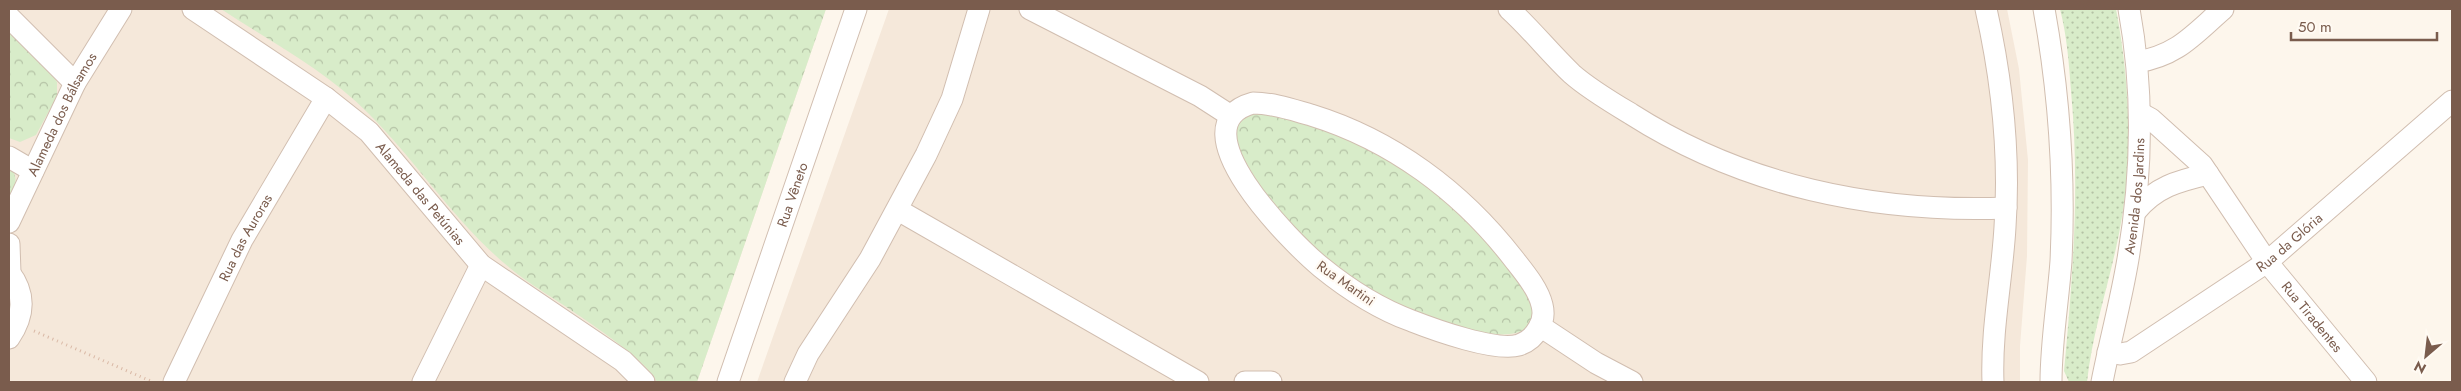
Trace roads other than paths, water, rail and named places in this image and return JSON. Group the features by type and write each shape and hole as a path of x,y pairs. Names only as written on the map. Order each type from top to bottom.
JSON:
{"street":[{"name":"Alameda dos Bálsamos","path":"9,222 75,83 121,9"},
{"name":"Alameda das Petúnias","path":"193,9 326,98 368,132 481,265 623,361 644,382"},
{"name":"Rua Vêneto","path":"728,382 856,9"},
{"path":"795,382 808,354 845,299 898,210 952,99 980,9"},
{"path":"1030,9 1200,96 1231,116 1245,105 1253,103 1292,110 1350,129 1410,161 1454,194 1500,241 1519,266 1542,303 1543,315 1540,326 1596,363 1632,382"},
{"path":"1509,9 1572,74 1608,100 1683,144 1723,162 1763,177 1844,198 1926,208 2006,208"},
{"path":"1986,9 1998,65 2006,144 2006,208 1994,337 1993,382"},
{"path":"2044,9 2057,102 2062,166 2061,263 2052,346 2051,382"},
{"name":"Avenida dos Jardins","path":"2102,382 2128,259 2134,212 2140,113 2137,62 2129,9"},
{"path":"2137,62 2155,59 2177,50 2224,9"},
{"path":"9,17 75,83"},
{"name":"Rua das Auroras","path":"174,382 242,240 326,98"},
{"name":"Rua da Glória","path":"2108,352 2120,354 2131,352 2267,262 2452,101"},
{"name":"Rua Tiradentes","path":"2140,113 2166,132 2202,165 2267,262 2366,382"},
{"name":"Rua Martini","path":"1231,116 1226,124 1226,143 1243,178 1260,203 1300,248 1346,286 1405,318 1468,339 1509,346 1518,345 1534,336 1540,326"},
{"path":"9,157 33,171"},
{"path":"2134,212 2150,195 2159,189 2171,183 2208,174"},
{"path":"898,210 1198,382"},
{"path":"9,244 9,272 17,284 21,298 21,311 13,331"},
{"path":"423,382 481,265"},
{"path":"1245,382 1271,382"}]}
